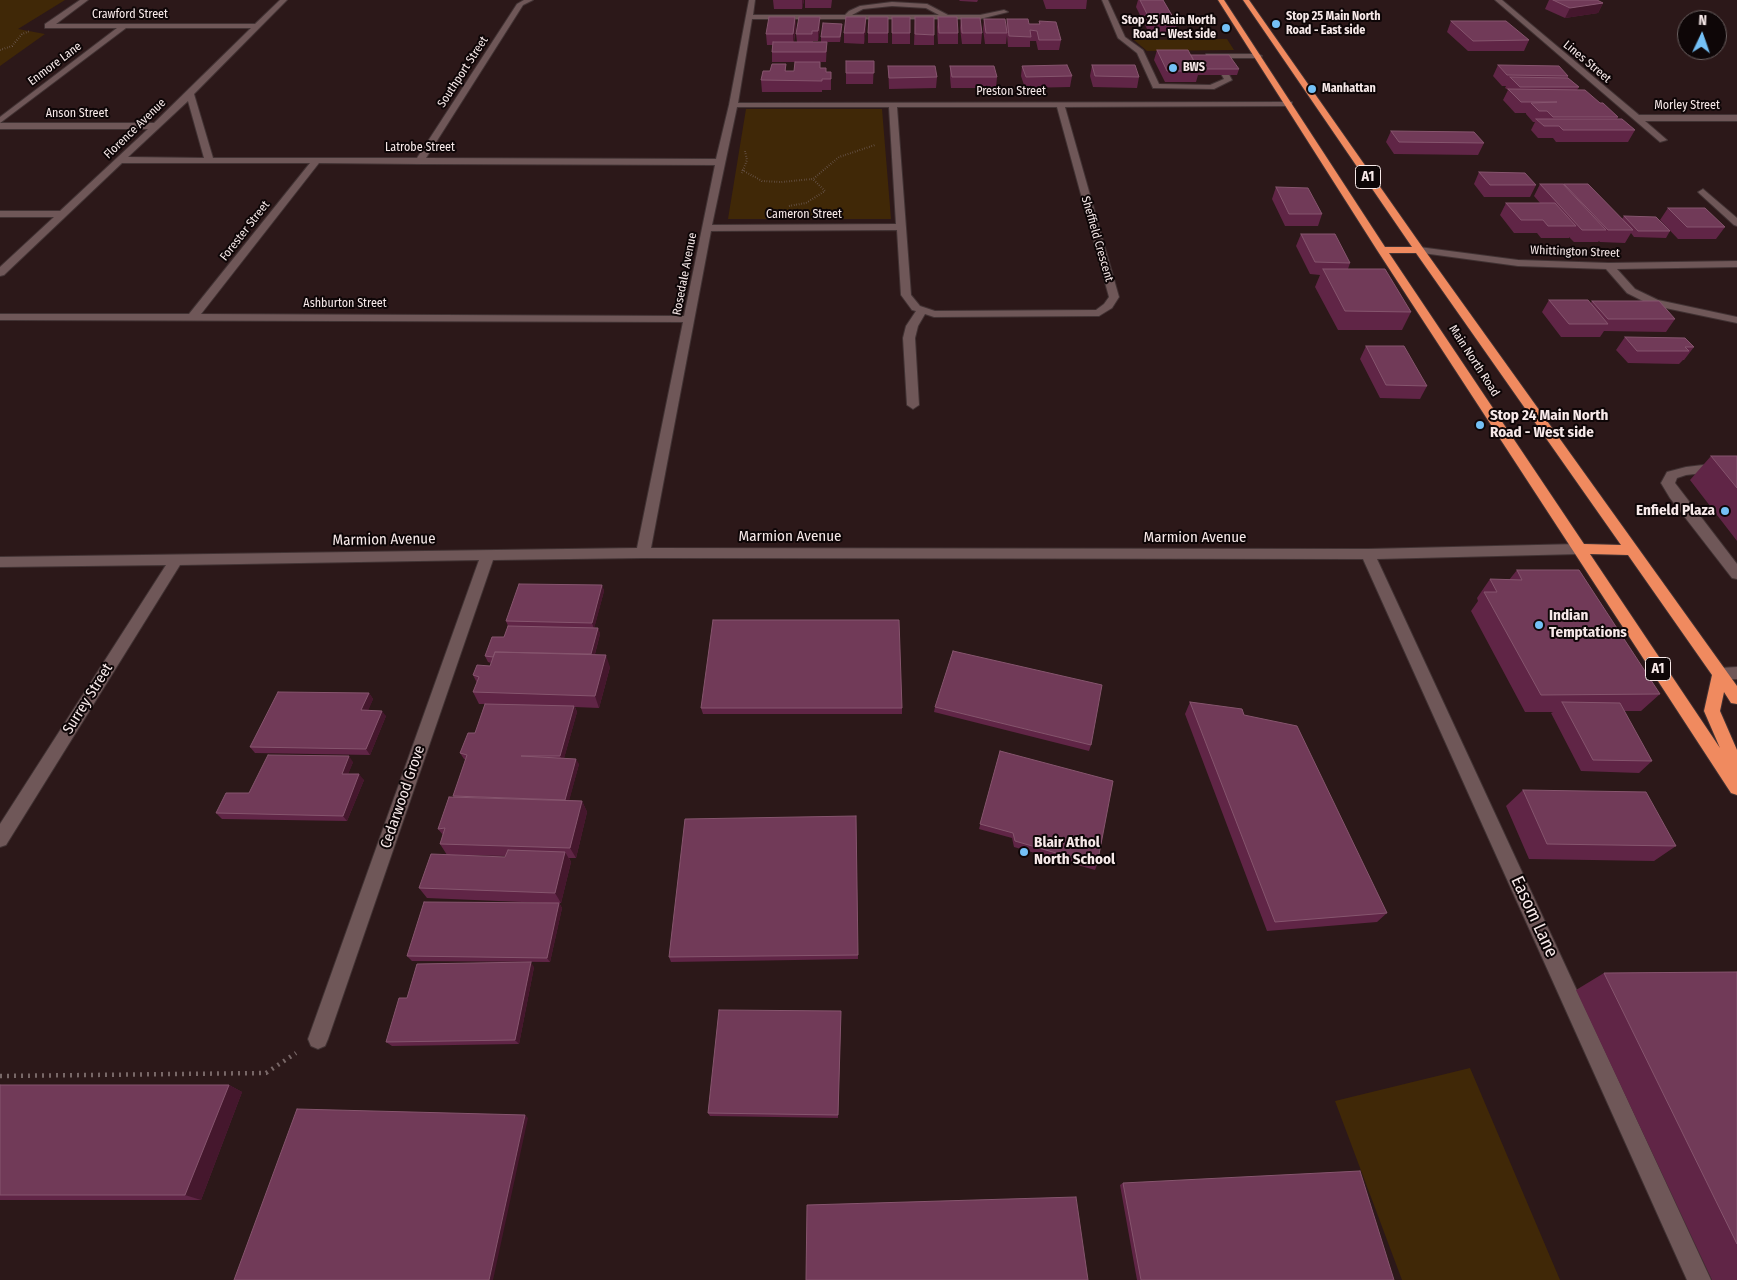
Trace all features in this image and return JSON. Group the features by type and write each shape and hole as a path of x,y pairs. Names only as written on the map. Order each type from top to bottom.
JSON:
{"highway":[{"name":"Main North Road","path":"1221,0 1258,56 1303,103 1419,250 1737,698"},
{"name":"Main North Road","path":"1246,0 1382,250 1737,788"},
{"path":"1382,250 1419,250"},
{"path":"1579,549 1632,550"},
{"path":"1720,674 1712,711 1737,769"}],"street":[{"name":"Crawford Street","path":"48,26 85,0"},
{"name":"Florence Avenue","path":"0,273 190,94 284,0"},
{"name":"Southport Street","path":"420,161 520,4 530,0"},
{"name":"Rosedale Avenue","path":"643,554 720,162 734,105 752,0"},
{"path":"1105,0 1122,38 1146,56 1156,86 1211,87 1228,80 1214,56"},
{"name":"Lines Street","path":"1498,0 1663,140"},
{"path":"848,17 852,12 862,7 900,4 934,8 948,17"},
{"path":"749,17 980,17 1004,12"},
{"name":"Crawford Street","path":"48,26 258,26"},
{"name":"Enmore Lane","path":"0,121 124,26"},
{"path":"1201,56 1258,56"},
{"path":"1211,87 1221,104"},
{"path":"190,94 209,160"},
{"name":"Preston Street","path":"734,105 1303,103"},
{"name":"Sheffield Crescent","path":"922,310 934,314 1099,313 1108,306 1114,297 1060,104"},
{"path":"893,105 906,295 916,308 922,310 912,326 909,338 913,405"},
{"name":"Morley Street","path":"1637,118 1737,118"},
{"name":"Anson Street","path":"0,126 155,126"},
{"name":"Latrobe Street","path":"121,160 720,162"},
{"name":"Forester Street","path":"192,318 317,160"},
{"path":"1703,192 1737,223"},
{"path":"0,214 63,214"},
{"name":"Cameron Street","path":"707,228 902,227"},
{"name":"Whittington Street","path":"1419,250 1518,263 1609,266 1735,265"},
{"path":"1609,266 1631,291 1655,303 1737,320"},
{"name":"Ashburton Street","path":"0,317 689,319"},
{"path":"1737,465 1686,470 1672,475 1668,484 1737,574"},
{"name":"Marmion Avenue","path":"0,562 643,554 1368,554 1579,549"},
{"name":"Easom Lane","path":"1368,554 1699,1280"},
{"name":"Cedarwood Grove","path":"318,1039 488,555"},
{"name":"Surrey Street","path":"0,839 176,560"},
{"path":"1720,674 1737,673"}],"path":[{"path":"0,50 12,46 22,34 48,26"},
{"path":"736,170 743,170 762,181 781,182 813,179 839,157 880,143"},
{"path":"741,176 748,160 745,148"},
{"path":"783,208 806,203 825,191 813,179"},
{"path":"0,1076 266,1074 318,1039"}],"shaded area":[{"path":"0,0 65,0 18,29 45,34 0,66"},
{"path":"1227,39 1234,50 1147,51 1134,40"},
{"path":"746,109 882,109 891,219 728,219"},
{"path":"1470,1068 1560,1280 1402,1280 1335,1101"}],"building":[{"path":"1140,0 1163,0 1177,24 1152,24"},
{"path":"1553,0 1597,0 1603,3 1570,8"},
{"path":"769,17 795,17 793,34 766,34"},
{"path":"799,17 820,17 818,31 812,31 812,34 796,34"},
{"path":"846,17 866,17 864,33 844,33"},
{"path":"869,17 888,17 888,33 868,33"},
{"path":"892,17 910,17 910,33 892,33"},
{"path":"915,17 934,17 934,35 915,34"},
{"path":"938,17 957,17 958,33 939,33"},
{"path":"961,18 980,18 982,33 962,33"},
{"path":"984,19 1005,19 1007,33 986,33"},
{"path":"1007,19 1028,19 1029,24 1040,24 1039,21 1056,22 1061,40 1039,40 1037,31 1030,30 1031,37 1009,36"},
{"path":"1451,21 1506,21 1529,40 1473,41"},
{"path":"823,23 842,24 840,37 821,37"},
{"path":"773,42 827,42 826,52 772,52"},
{"path":"1157,50 1188,50 1199,71 1167,71"},
{"path":"1191,55 1229,55 1239,69 1198,69"},
{"path":"846,61 874,61 874,73 846,73"},
{"path":"795,62 820,62 820,68 826,68 826,72 831,72 831,79 822,79 822,81 761,80 763,71 770,71 772,64 786,64 785,71 794,71"},
{"path":"1067,65 1072,76 1026,77 1022,66"},
{"path":"1092,65 1135,65 1139,77 1095,76"},
{"path":"1498,65 1559,66 1568,76 1507,75"},
{"path":"888,66 935,66 937,77 889,78"},
{"path":"950,66 994,66 997,77 952,77"},
{"path":"1510,77 1568,78 1579,87 1520,87"},
{"path":"1508,89 1585,90 1618,117 1553,117 1547,111 1539,111 1531,103 1557,102 1521,102"},
{"path":"1536,119 1622,119 1635,130 1563,130 1559,126 1544,126"},
{"path":"1391,131 1474,132 1484,143 1399,142"},
{"path":"1479,172 1525,173 1536,185 1490,185"},
{"path":"1540,184 1563,184 1606,230 1582,230"},
{"path":"1564,184 1588,184 1633,230 1608,230"},
{"path":"1276,187 1308,188 1322,214 1289,214"},
{"path":"1506,203 1555,203 1576,226 1548,226 1543,220 1521,220"},
{"path":"1668,208 1705,208 1725,227 1687,227"},
{"path":"1624,216 1656,217 1670,231 1638,231"},
{"path":"1301,234 1335,234 1350,263 1315,262"},
{"path":"1323,269 1385,269 1411,312 1345,311"},
{"path":"1549,300 1588,300 1608,324 1569,324"},
{"path":"1592,301 1659,301 1675,319 1608,319"},
{"path":"1625,337 1685,338 1694,347 1685,347 1689,351 1637,351"},
{"path":"1366,346 1404,346 1427,386 1386,385"},
{"path":"1711,456 1737,456 1737,488"},
{"path":"1517,570 1579,570 1660,694 1541,695 1484,592 1497,592 1490,579 1522,580"},
{"path":"519,584 602,585 592,623 506,621"},
{"path":"713,620 899,620 902,708 701,708"},
{"path":"508,626 598,628 591,654 495,652 493,657 485,656 492,637 504,637"},
{"path":"953,651 1102,685 1091,745 935,707"},
{"path":"495,652 606,655 595,696 473,692 479,677 473,675 477,665 490,666"},
{"path":"278,692 369,693 361,710 382,711 366,749 250,747"},
{"path":"1190,702 1242,709 1244,715 1297,726 1387,913 1275,922"},
{"path":"1562,702 1620,703 1652,761 1593,760"},
{"path":"485,704 574,706 560,756 521,756 576,759 565,800 453,796 467,755 460,753 468,733 475,733"},
{"path":"1000,751 1113,781 1097,865 1015,841 1013,833 980,824"},
{"path":"268,755 349,756 342,774 359,774 343,816 216,813 226,793 249,793"},
{"path":"1523,790 1646,792 1676,846 1547,844"},
{"path":"449,797 582,801 570,848 440,844 445,828 438,829"},
{"path":"856,816 858,955 669,957 685,819"},
{"path":"508,850 565,852 555,893 419,888 431,854 505,857"},
{"path":"424,902 559,903 547,958 407,956"},
{"path":"531,962 515,1040 386,1042 399,998 407,998 417,964"},
{"path":"1737,972 1737,1244 1604,973"},
{"path":"719,1010 841,1011 838,1115 708,1113"},
{"path":"0,1085 229,1085 185,1195 0,1195"},
{"path":"297,1109 525,1115 489,1280 234,1280"},
{"path":"1360,1171 1394,1280 1141,1280 1123,1183"},
{"path":"1076,1197 1088,1280 806,1280 807,1205"}],"place":[{"name":"Stop 25 Main North Road - East side","path":"1276,24"},
{"name":"Stop 25 Main North Road - West side","path":"1226,28"},
{"name":"BWS","path":"1173,68"},
{"name":"Manhattan","path":"1312,89"},
{"name":"Stop 24 Main North Road - West side","path":"1480,425"},
{"name":"Enfield Plaza","path":"1725,511"},
{"name":"Indian Temptations","path":"1539,625"},
{"name":"Blair Athol North School","path":"1024,852"}]}
